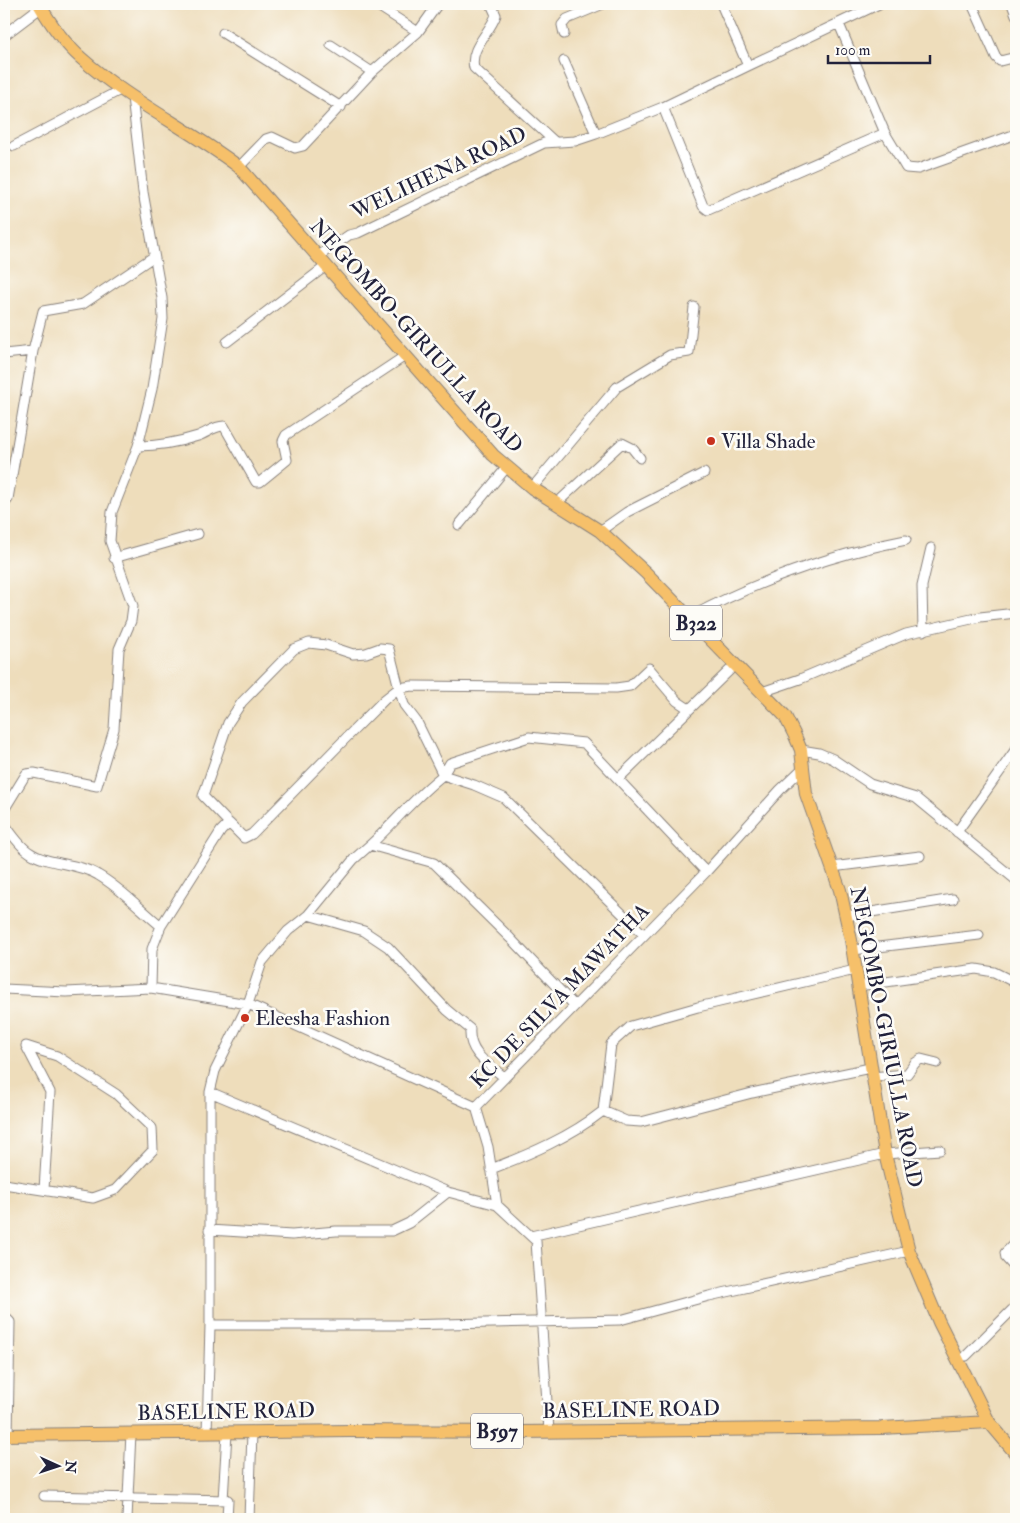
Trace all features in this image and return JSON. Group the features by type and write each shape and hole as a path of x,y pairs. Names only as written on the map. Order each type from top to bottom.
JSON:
{"main road":[{"name":"NEGOMBO-GIRIULLA ROAD","path":"40,5 52,25 80,58 127,93 206,142 239,166 321,262 493,456 532,488 558,502 600,531 690,617 785,716 801,750 806,794 832,868 846,916 885,1154 909,1251 939,1322 990,1422 1016,1454"},
{"name":"BASELINE ROAD","path":"6,1436 131,1433 882,1428 990,1422"}],"street":[{"path":"375,4 418,32"},
{"path":"239,166 266,139 272,137 295,148 303,146 372,72 418,32 438,4"},
{"name":"WELIHENA ROAD","path":"491,4 496,15 492,26 474,51 472,59 474,68 554,141"},
{"path":"564,34 562,25 567,19 603,4"},
{"path":"721,4 748,66"},
{"name":"WELIHENA ROAD","path":"227,342 321,262 348,235 358,233 544,143 575,141 663,107 839,24 868,6 879,4"},
{"path":"972,4 996,58 1000,61 1016,57"},
{"path":"1012,4 1016,15"},
{"path":"4,35 40,5"},
{"path":"839,24 884,134 906,168 918,169 1016,134"},
{"path":"223,33 341,107"},
{"path":"330,45 372,72"},
{"path":"564,61 596,134"},
{"path":"4,810 26,774 34,773 97,786 114,729 118,656 131,621 133,606 125,580 114,558 110,541 112,512 138,446 152,389 163,319 162,298 153,257 127,93 14,146"},
{"path":"663,107 703,206 708,210 884,134"},
{"path":"4,504 8,499 33,351 43,311 83,304 153,257"},
{"path":"532,488 617,386 670,356 689,352 694,307"},
{"path":"4,354 33,351"},
{"path":"138,446 154,446 198,436 219,426 224,426 256,482 260,482 287,460 283,441 286,435 405,356"},
{"path":"558,502 622,443 632,448 640,458"},
{"path":"459,525 507,467"},
{"path":"600,531 627,512 704,473"},
{"path":"114,558 198,534"},
{"path":"690,617 722,600 786,572 852,551 906,540"},
{"path":"923,631 922,586 931,548"},
{"path":"762,692 800,679 906,634 980,617 1016,613"},
{"path":"644,935 504,798 474,785 443,775 417,722 404,705 399,688 389,649 380,648 366,653 353,654 326,645 309,643 294,649 242,702 228,723 212,764 203,796 244,838 252,834 385,699 399,688 412,686 616,688 630,686 649,668 677,701 689,709"},
{"path":"618,779 736,664"},
{"path":"207,1433 210,1325 210,1092 224,1050 248,1004 262,962 288,931 308,916 354,859 390,827 420,793 443,775 450,763 529,737 584,743 706,872"},
{"path":"957,832 1016,749"},
{"path":"801,750 819,753 833,759 870,784 916,798 1016,880"},
{"name":"KC DE SILVA MAWATHA","path":"4,989 66,992 151,988 248,1004 476,1107 706,872 780,790 803,768"},
{"path":"4,823 28,852 84,868 97,874 120,890 161,926"},
{"path":"151,988 152,949 161,926 221,831 229,823"},
{"path":"370,845 434,863 510,938 574,1006"},
{"path":"832,868 920,856"},
{"path":"846,916 953,899"},
{"path":"308,916 364,931 388,947 447,1010 470,1029 474,1052 504,1077"},
{"path":"853,950 979,934"},
{"path":"858,986 976,969 994,972 1016,983"},
{"path":"491,1169 582,1128 603,1111 611,1044 631,1026 856,970"},
{"path":"4,1184 92,1198 114,1190 153,1150 152,1128 116,1094 57,1056 26,1046 50,1092 44,1190"},
{"path":"603,1111 626,1121 641,1122 752,1093 871,1072 907,1074 921,1060 937,1063"},
{"path":"210,1092 448,1192 497,1205 536,1240 549,1431"},
{"path":"476,1107 488,1146 497,1205"},
{"path":"531,1236 885,1154 940,1150"},
{"path":"209,1230 292,1235 336,1231 392,1231 410,1223 448,1192"},
{"path":"1016,1242 1005,1254 1016,1270"},
{"path":"210,1325 401,1325 620,1320 709,1296 909,1251"},
{"path":"966,1356 1016,1306"},
{"path":"4,1316 10,1322 6,1436"},
{"path":"127,1519 131,1433"},
{"path":"222,1500 227,1433"},
{"path":"249,1519 252,1433"},
{"path":"44,1496 228,1500 228,1519"}],"place":[{"name":"Villa Shade","path":"711,441"},
{"name":"Eleesha Fashion","path":"245,1018"}]}
